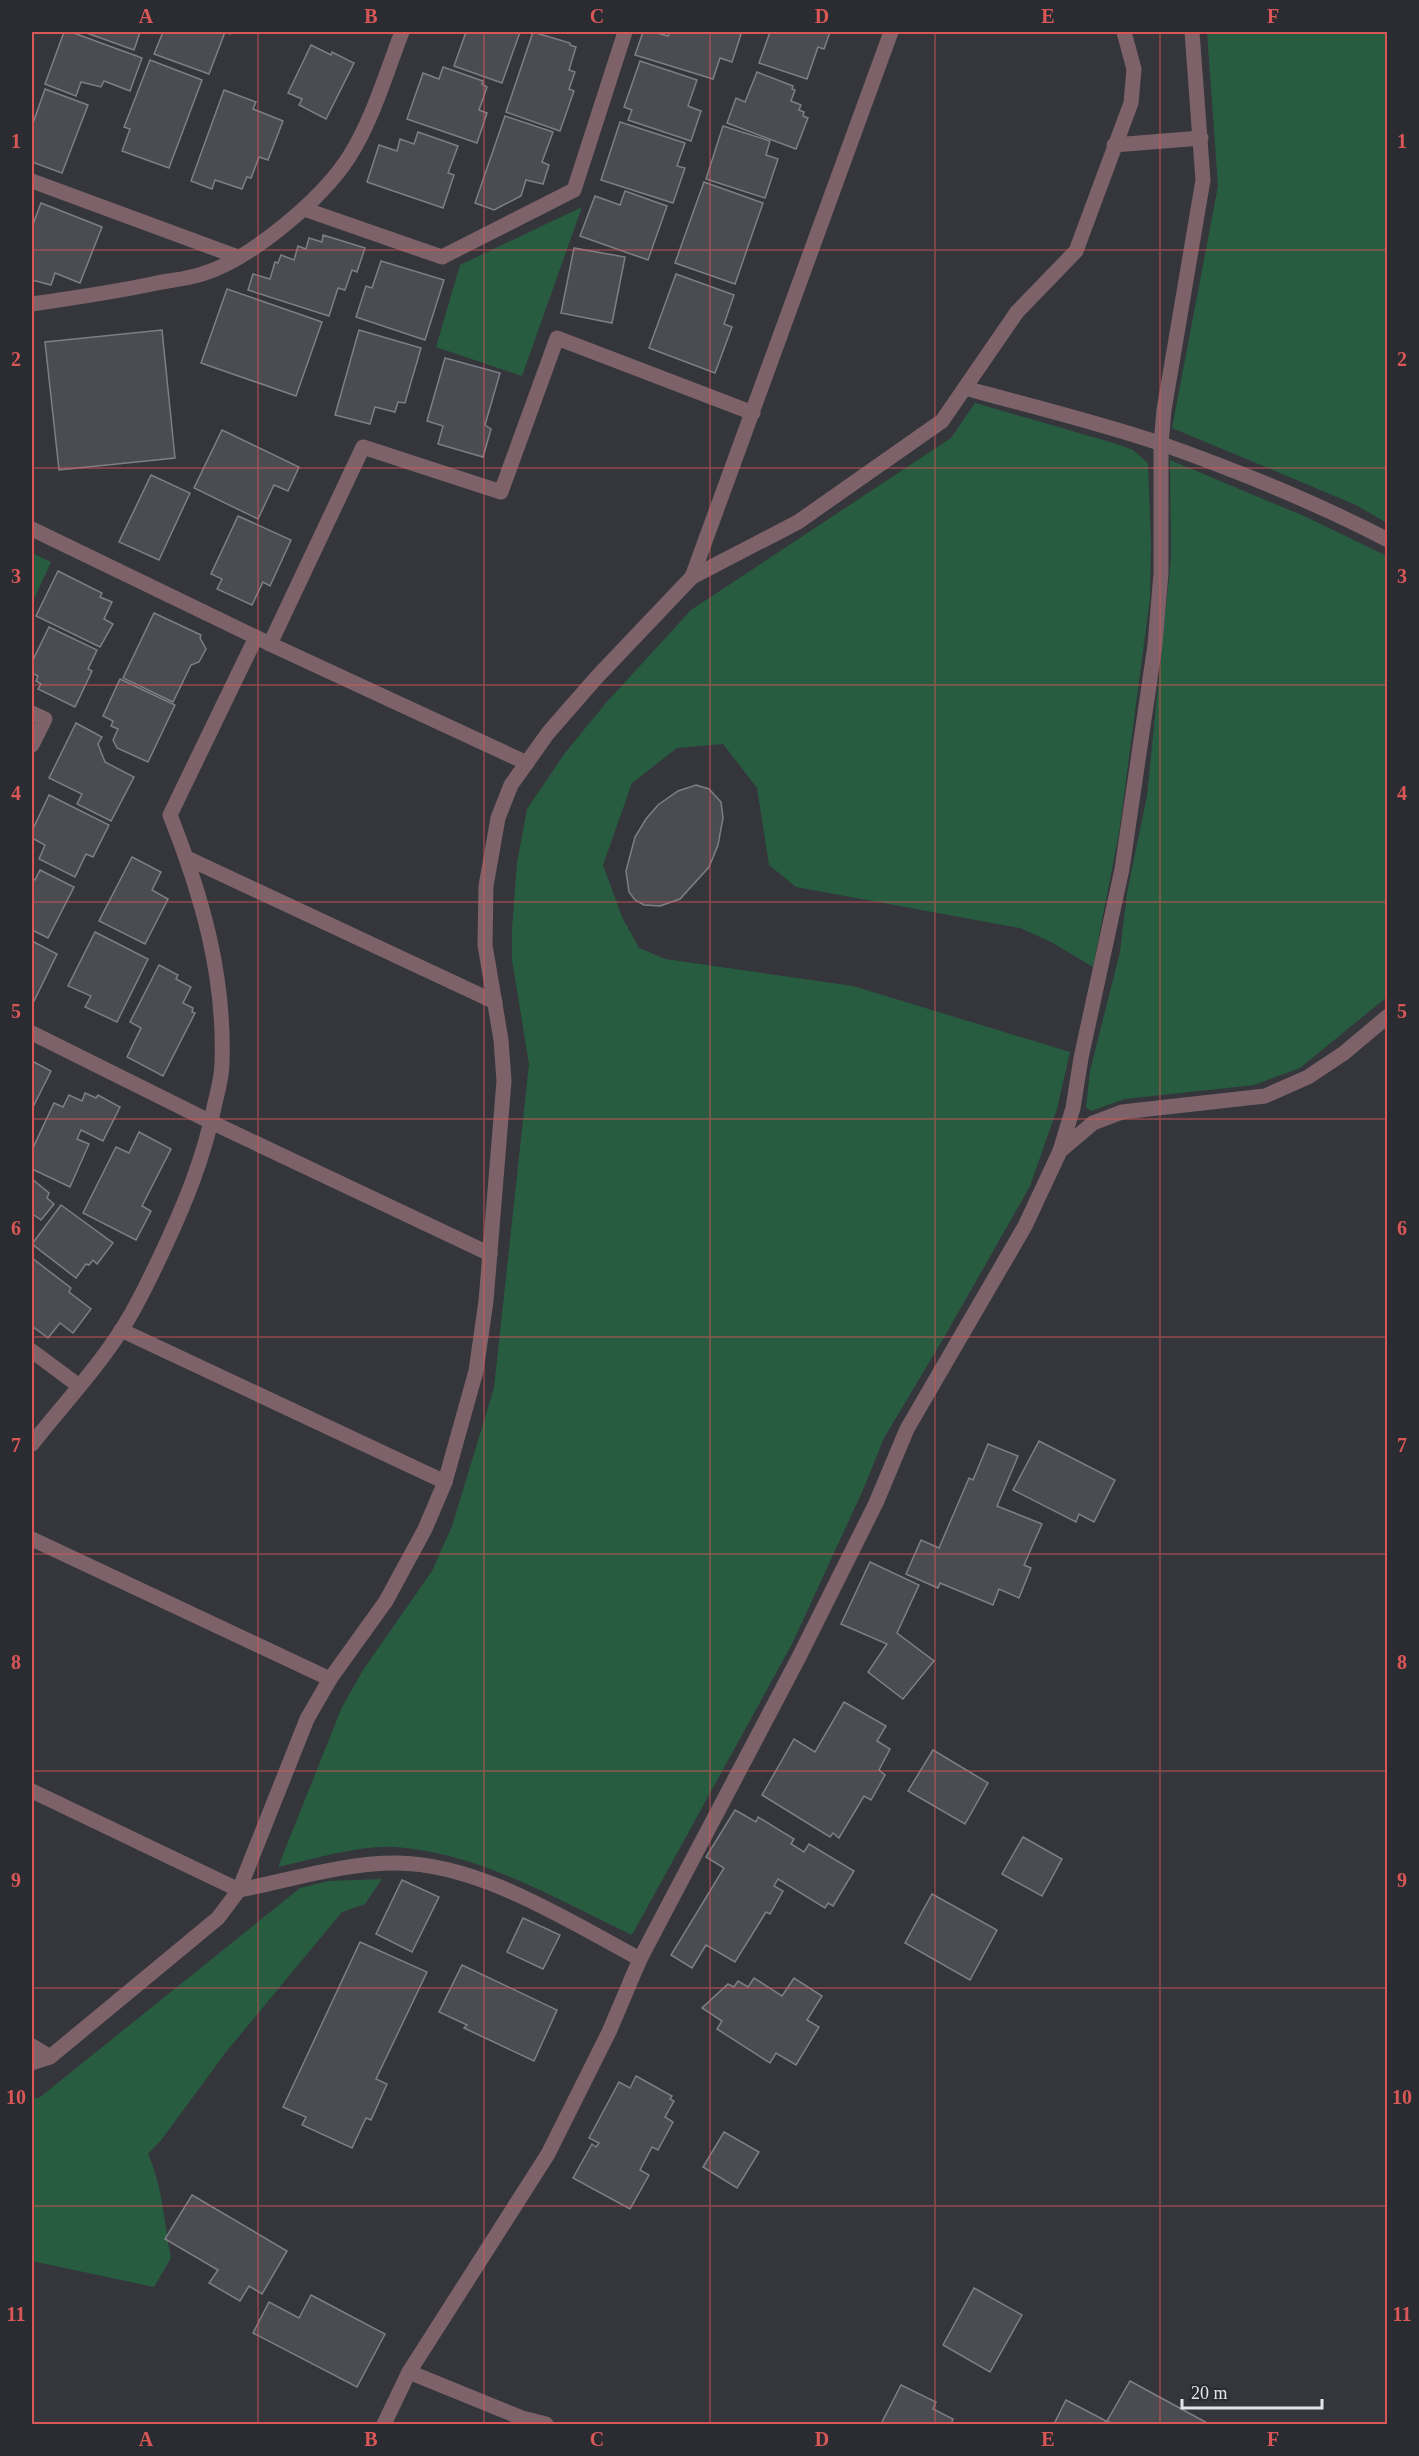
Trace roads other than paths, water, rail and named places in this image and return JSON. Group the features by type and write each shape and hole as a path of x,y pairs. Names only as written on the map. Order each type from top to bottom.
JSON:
{"street":[{"path":"32,303 116,291 203,274 238,257 304,209 336,176 350,155 376,100 402,32"},
{"path":"304,209 442,257 574,190 625,32"},
{"path":"692,577 891,32"},
{"path":"32,2063 50,2057 218,1918 239,1890 307,1719 330,1678 386,1601 425,1529 445,1482 476,1371 490,1254 504,1081 501,1040 485,945 486,886 498,818 511,785 548,734 596,678 692,577 798,522 942,421 1017,312 1076,251 1131,103 1134,69 1124,32"},
{"path":"384,2424 410,2372 548,2154 609,2032 640,1959 798,1659 876,1503 907,1429 1025,1226 1060,1151 1073,1108 1081,1058 1122,869 1155,645 1161,573 1161,444 1164,410 1203,180 1192,32"},
{"path":"1114,145 1201,138"},
{"path":"32,181 238,257"},
{"path":"32,1444 79,1386 137,1305 181,1214 196,1177 211,1122 222,1065 221,1000 214,953 187,858 170,815 363,447 501,492 557,338 753,413"},
{"path":"965,388 1161,444 1280,490 1388,540"},
{"path":"32,529 527,763"},
{"path":"32,712 45,719 32,745"},
{"path":"187,858 495,1002"},
{"path":"1060,1151 1093,1123 1122,1112 1265,1096 1308,1077 1344,1053 1388,1016"},
{"path":"32,1033 211,1122 490,1254"},
{"path":"121,1330 445,1482"},
{"path":"32,1351 79,1386"},
{"path":"32,1539 330,1678"},
{"path":"32,1791 239,1890 343,1867 397,1863 440,1868 489,1882 570,1921 640,1959"},
{"path":"32,2046 50,2057"},
{"path":"410,2372 522,2418 546,2424"}]}
